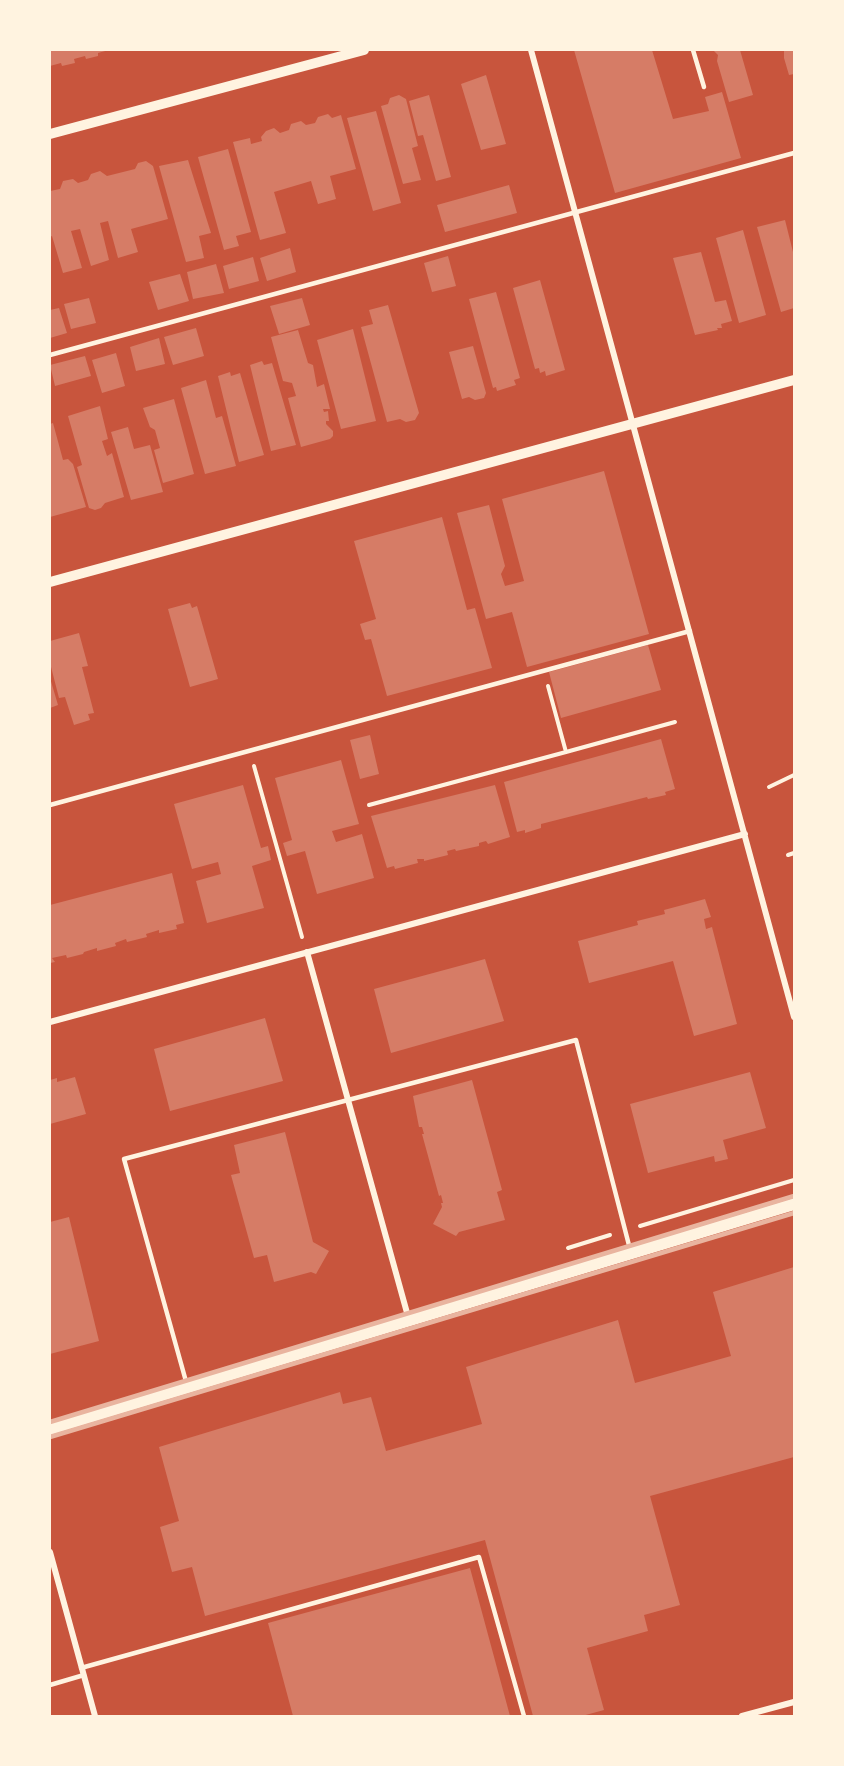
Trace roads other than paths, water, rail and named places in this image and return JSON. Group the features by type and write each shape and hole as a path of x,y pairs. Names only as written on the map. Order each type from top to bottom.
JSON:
{"main road":[{"path":"50,1429 795,1204"}],"street":[{"path":"50,134 364,50"},
{"path":"531,50 795,1017"},
{"path":"50,582 795,380"},
{"path":"50,1022 745,834"},
{"path":"307,952 409,1320"},
{"path":"50,1552 95,1716"},
{"path":"741,1716 795,1702"}],"lane":[{"path":"693,50 704,87"},
{"path":"50,355 795,153"},
{"path":"50,805 690,631"},
{"path":"188,1387 124,1159 576,1040 631,1253"},
{"path":"81,1668 479,1557 524,1716"},
{"path":"50,1685 84,1676"}],"railway":[{"path":"50,1422 794,1196"},
{"path":"50,1437 794,1213"}]}
